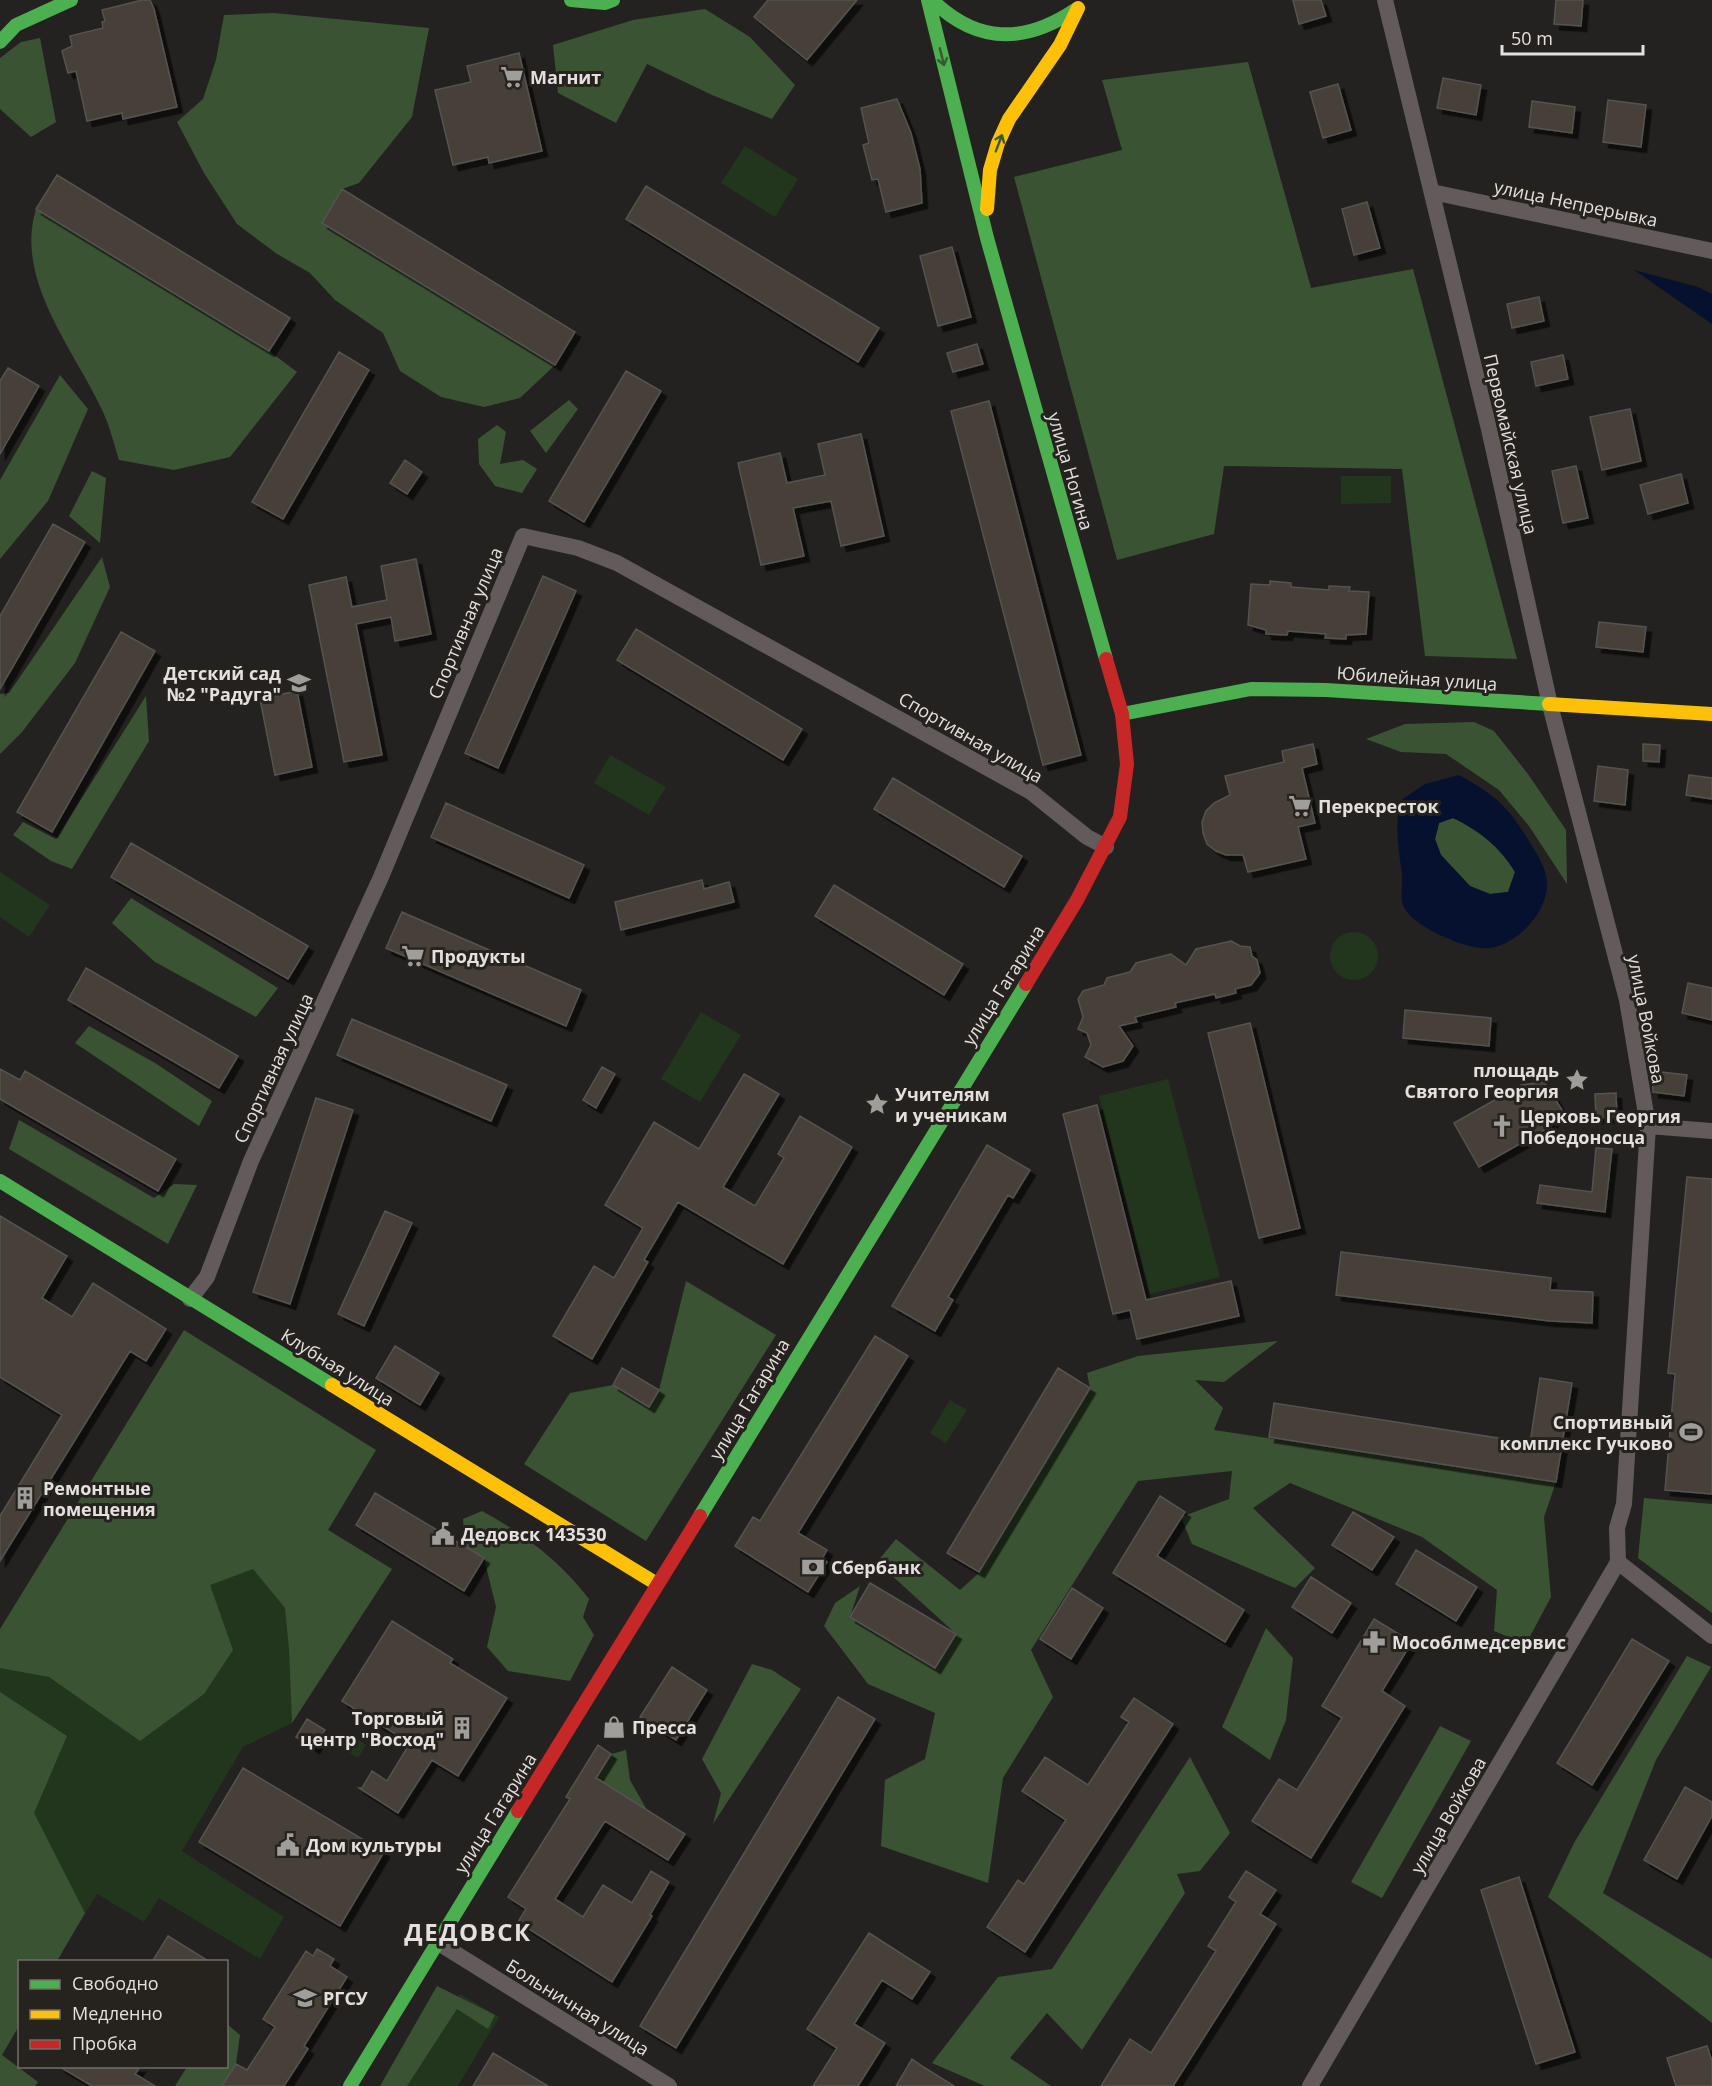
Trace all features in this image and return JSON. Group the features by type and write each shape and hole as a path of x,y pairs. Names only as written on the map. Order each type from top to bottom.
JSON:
{"street":[{"path":"0,42 16,25 71,0"},
{"path":"571,0 605,3 614,0"},
{"path":"930,0 965,26 998,36 1033,33 1065,19 1082,4"},
{"name":"улица Ногина","path":"930,0 987,238 1122,714"},
{"name":"Первомайская улица","path":"1385,0 1432,192 1550,705"},
{"path":"987,238 990,170 998,143 1010,119 1060,45 1082,4"},
{"name":"улица Непрерывка","path":"1432,192 1712,251"},
{"name":"Спортивная улица","path":"190,1299 207,1277 251,1161 363,918 523,536 578,548 617,563 1031,792 1087,837 1106,847"},
{"name":"Юбилейная улица","path":"1122,714 1251,689 1326,690 1712,714"},
{"name":"улица Войкова","path":"1310,2086 1618,1562 1617,1528 1624,1503 1647,1126 1627,1000 1550,705"},
{"name":"улица Гагарина","path":"350,2086 1077,900 1120,818 1127,764 1122,714"},
{"path":"1647,1126 1712,1131"},
{"name":"Клубная улица","path":"0,1181 657,1584"},
{"path":"1618,1562 1712,1636"},
{"name":"Больничная улица","path":"437,1942 669,2086"}],"green space":[{"path":"705,9 750,37 795,85 772,119 712,95 647,64 616,123 558,93 553,45 633,20"},
{"path":"274,13 429,28 412,117 359,183 342,189 322,223 555,365 520,398 484,407 441,397 400,371 383,333 335,300 310,273 277,254 237,224 204,173 177,122 203,99 216,60 224,15"},
{"path":"40,38 56,122 31,137 0,109 0,58 21,42"},
{"path":"1248,62 1311,288 1413,269 1517,659 1425,656 1402,469 1224,466 1214,534 1117,560 1014,177 1122,150 1102,80"},
{"path":"745,146 798,179 775,217 721,183"},
{"path":"36,209 269,351 297,372 230,457 174,470 119,460 103,412 64,340 40,289 33,262 31,236"},
{"path":"60,375 88,409 48,501 0,559 0,480"},
{"path":"569,400 578,409 546,453 530,431"},
{"path":"497,425 506,432 500,464 523,460 537,469 522,493 495,486 479,464 478,439"},
{"path":"92,471 106,478 100,543 69,516"},
{"path":"1341,476 1391,476 1391,503 1341,504"},
{"path":"102,557 110,587 75,663 22,732 0,754 0,694 9,693"},
{"path":"146,696 149,741 72,869 51,861 13,835 23,822 56,839"},
{"path":"1474,722 1494,731 1528,774 1566,830 1567,884 1529,826 1499,790 1446,754 1401,752 1366,739 1405,724"},
{"path":"610,755 666,787 649,815 594,783"},
{"path":"1453,818 1488,840 1509,863 1515,872 1508,892 1490,894 1470,886 1441,855 1435,839 1439,823"},
{"path":"0,872 50,905 29,937 0,917"},
{"path":"131,898 278,988 256,1017 155,962 112,923"},
{"path":"1349,932 1359,932 1371,939 1378,951 1378,961 1371,973 1359,980 1349,980 1334,969 1330,961 1330,951 1341,936"},
{"path":"701,1012 741,1035 700,1102 661,1079"},
{"path":"89,1026 155,1063 212,1101 199,1126 75,1043"},
{"path":"1168,1079 1220,1277 1150,1294 1099,1096"},
{"path":"19,1120 154,1198 174,1184 197,1185 168,1244 9,1149"},
{"path":"686,1281 776,1335 646,1541 524,1464 570,1393 613,1385 650,1406 659,1390"},
{"path":"184,1330 376,1450 328,1530 392,1569 292,1723 285,1608 253,1569 210,1585 233,1650 204,1694 140,1741 49,1677 0,1668 0,1629"},
{"path":"1278,1341 1224,1382 1195,1380 1223,1408 1214,1430 1556,1482 1544,1517 1551,1597 1526,1644 1494,1631 1497,1590 1422,1537 1290,1483 1253,1508 1315,1568 1295,1588 1192,1544 1181,1517 1229,1499 1232,1471 1138,1481 1031,1650 1053,1697 1003,1778 988,1883 881,1846 885,1780 925,1759 935,1713 868,1684 824,1626 835,1603 860,1586 850,1617 935,1667 955,1633 877,1562 896,1539 960,1590 980,1572 1090,1388 1087,1373 1138,1356"},
{"path":"950,1400 967,1410 946,1443 930,1433"},
{"path":"376,1450 328,1530 392,1569 292,1723 243,1747 182,1851 284,1917 260,1959 159,1898 144,1922 97,1894 57,1960 18,1960 18,2026 2,2055 38,2082 35,2086 0,2086 0,1629"},
{"path":"1644,1498 1712,1504 1712,1613 1638,1558"},
{"path":"482,1511 540,1549 566,1572 589,1599 583,1617 594,1635 570,1681 508,1671 487,1647 496,1607 484,1558 465,1547 463,1519"},
{"path":"1266,1628 1293,1658 1286,1720 1270,1760 1222,1727"},
{"path":"1687,1656 1711,1667 1656,1760 1603,1893 1712,1959 1712,2023 1548,1897 1574,1843"},
{"path":"752,1664 772,1670 801,1689 713,1824 721,1793 702,1759"},
{"path":"0,1692 67,1736 34,1813 85,1913 58,1960 18,1960 18,2028 2,2055 38,2082 35,2086 0,2086"},
{"path":"1440,1726 1471,1741 1382,1898 1351,1882"},
{"path":"352,1736 366,1745 358,1758 344,1749"},
{"path":"626,1750 630,1780 647,1810 596,1778 611,1754"},
{"path":"1190,1757 1230,1833 1200,1871 1177,1874 1185,1893 1082,2050 1047,2013 1010,2058 1051,2086 985,2086 932,2063 998,1977 1052,1969"},
{"path":"437,1986 495,2015 488,2029 457,2009 407,2086 380,2086"},
{"path":"460,1994 499,2017 458,2086 405,2086"},
{"path":"228,2025 240,2035 236,2064 222,2086 175,2086 186,2068 228,2068"}],"water":[{"path":"1634,270 1698,287 1712,294 1712,324"},
{"path":"1459,775 1482,789 1508,811 1539,857 1547,880 1546,895 1542,906 1529,925 1511,940 1490,948 1455,942 1417,921 1403,905 1398,837 1400,801 1425,784","holes":["1453,818 1488,840 1515,872 1508,892 1490,894 1470,886 1441,855 1435,839 1439,823"]}],"building":[{"path":"150,0 154,9 177,107 123,119 122,113 87,121 76,71 68,73 62,51 72,46 70,36 103,28 102,22 105,21 102,10"},
{"path":"768,0 857,0 807,60 754,17"},
{"path":"1293,0 1321,0 1326,16 1299,24"},
{"path":"1556,0 1583,0 1581,26 1554,24"},
{"path":"519,53 542,151 489,163 488,157 453,165 435,90 471,82 467,66"},
{"path":"1443,78 1481,85 1476,115 1437,108"},
{"path":"1338,84 1351,130 1323,138 1310,92"},
{"path":"897,99 911,133 920,169 922,203 886,212 878,179 872,180 863,145 869,143 861,108"},
{"path":"1608,100 1646,105 1641,147 1603,142"},
{"path":"1532,101 1575,107 1572,133 1529,127"},
{"path":"57,175 290,318 269,351 36,209"},
{"path":"646,186 879,328 858,362 626,219"},
{"path":"342,189 575,332 555,365 322,223"},
{"path":"1367,202 1380,248 1354,255 1342,209"},
{"path":"952,247 971,317 938,326 920,256"},
{"path":"1539,297 1544,321 1512,328 1507,304"},
{"path":"977,344 983,364 953,372 947,353"},
{"path":"339,352 369,370 283,519 252,502"},
{"path":"1563,355 1568,379 1536,386 1531,362"},
{"path":"8,368 39,386 0,454 0,381"},
{"path":"626,371 661,391 584,522 549,501"},
{"path":"989,401 1081,755 1043,765 951,411"},
{"path":"1630,409 1641,461 1602,470 1590,417"},
{"path":"861,434 884,536 841,546 831,501 793,508 804,556 761,565 738,463 780,453 787,483 825,475 818,444"},
{"path":"405,460 422,472 407,494 390,483"},
{"path":"1576,466 1588,518 1563,523 1552,471"},
{"path":"1681,474 1688,503 1648,514 1640,485"},
{"path":"53,524 85,542 0,689 0,616"},
{"path":"416,559 431,634 395,641 391,617 356,624 382,755 344,762 309,585 346,577 352,607 387,600 381,566"},
{"path":"543,576 576,591 498,768 465,753"},
{"path":"1270,581 1291,583 1291,587 1329,590 1329,586 1350,587 1349,591 1369,592 1366,634 1346,635 1346,639 1325,638 1326,634 1288,631 1287,635 1266,634 1266,630 1248,625 1251,584 1270,585"},
{"path":"1599,622 1646,627 1643,652 1596,647"},
{"path":"636,629 802,729 783,760 617,660"},
{"path":"121,632 155,651 52,832 17,812"},
{"path":"297,691 312,767 275,775 260,699"},
{"path":"1313,744 1317,764 1302,768 1315,823 1298,827 1306,859 1248,872 1243,855 1226,855 1207,844 1202,822 1206,811 1214,803 1230,795 1225,776 1284,762 1282,751"},
{"path":"1643,744 1660,745 1659,762 1643,761"},
{"path":"1598,766 1628,770 1625,805 1594,801"},
{"path":"1689,775 1712,778 1712,799 1686,795"},
{"path":"893,778 1022,856 1004,887 874,809"},
{"path":"446,803 584,865 569,898 431,837"},
{"path":"131,843 308,946 288,979 111,877"},
{"path":"702,880 704,889 729,882 734,902 621,930 615,902"},
{"path":"834,885 963,964 944,995 815,916"},
{"path":"402,912 581,990 566,1026 386,948"},
{"path":"1231,941 1240,946 1250,947 1252,956 1257,960 1260,973 1251,985 1235,989 1236,993 1216,998 1215,994 1175,1003 1176,1007 1135,1017 1137,1022 1119,1026 1133,1046 1123,1061 1103,1067 1085,1057 1091,1045 1087,1033 1078,1029 1083,1017 1078,999 1083,991 1104,985 1107,978 1130,972 1136,963 1171,954 1186,965 1196,949"},
{"path":"86,968 238,1056 219,1088 68,1000"},
{"path":"1688,983 1712,988 1712,1020 1682,1013"},
{"path":"1405,1010 1491,1018 1489,1046 1403,1038"},
{"path":"352,1019 507,1085 491,1121 337,1055"},
{"path":"1250,1023 1300,1228 1259,1238 1208,1033"},
{"path":"602,1067 615,1074 596,1108 583,1100"},
{"path":"0,1069 20,1080 25,1071 176,1159 158,1191 0,1099"},
{"path":"1652,1071 1687,1075 1684,1096 1653,1092"},
{"path":"744,1074 779,1094 723,1187 755,1206 784,1158 778,1154 800,1116 852,1147 783,1264 678,1202 644,1260 648,1262 592,1359 553,1336 594,1266 614,1278 643,1228 605,1205 654,1122 699,1149"},
{"name":"Церковь Георгия Победоносца","path":"1544,1082 1562,1110 1546,1129 1479,1167 1454,1123 1521,1085"},
{"path":"1616,1093 1617,1117 1596,1118 1595,1094"},
{"path":"316,1098 353,1110 290,1304 253,1292"},
{"path":"1097,1105 1146,1300 1231,1281 1239,1316 1137,1339 1130,1310 1113,1314 1063,1114"},
{"path":"987,1145 1030,1170 1013,1198 1008,1195 948,1297 953,1300 935,1331 892,1306"},
{"path":"1596,1148 1612,1149 1605,1212 1537,1203 1540,1185 1592,1192"},
{"name":"Спортивный комплекс Гучково","path":"1687,1177 1712,1179 1712,1494 1665,1490 1675,1374 1668,1373"},
{"path":"385,1211 412,1223 364,1326 338,1314"},
{"path":"0,1216 67,1256 42,1298 72,1317 93,1283 166,1329 146,1361 130,1351 0,1561 0,1516 62,1415 0,1377"},
{"path":"1341,1252 1551,1278 1550,1290 1593,1292 1592,1323 1550,1321 1336,1295"},
{"path":"875,1336 908,1356 798,1533 827,1550 822,1559 827,1562 808,1592 735,1546 753,1517 760,1521"},
{"path":"395,1346 439,1373 420,1405 376,1378"},
{"path":"622,1368 659,1390 649,1407 613,1385"},
{"path":"1058,1368 1090,1388 979,1572 947,1553"},
{"path":"1540,1378 1572,1383 1556,1482 1269,1437 1274,1403 1530,1443"},
{"path":"375,1493 484,1558 464,1591 356,1525"},
{"path":"1160,1496 1185,1512 1157,1556 1244,1610 1225,1642 1113,1573"},
{"path":"1353,1512 1394,1537 1372,1570 1332,1545"},
{"path":"1416,1550 1477,1587 1456,1621 1396,1584"},
{"path":"1311,1577 1351,1603 1332,1633 1292,1607"},
{"path":"870,1583 956,1634 935,1668 850,1617"},
{"path":"1072,1588 1103,1608 1071,1659 1040,1639"},
{"path":"1374,1619 1412,1642 1382,1691 1405,1706 1311,1858 1252,1821 1279,1779 1297,1790 1342,1718 1322,1706"},
{"path":"392,1621 453,1659 450,1663 507,1698 458,1776 432,1760 398,1813 359,1788 362,1788 372,1771 387,1781 410,1743 342,1701"},
{"path":"1632,1639 1669,1661 1592,1785 1557,1763"},
{"path":"672,1667 707,1690 676,1740 640,1717"},
{"path":"838,1697 875,1719 676,2048 640,2026"},
{"path":"1134,1698 1173,1724 1025,1952 987,1927 1018,1880 1024,1884 1066,1820 1022,1791 1045,1757 1088,1785 1129,1722 1121,1717"},
{"path":"307,1719 325,1730 314,1748 296,1737"},
{"path":"598,1745 611,1754 596,1778 685,1834 668,1860 605,1821 555,1899 583,1917 603,1885 632,1903 651,1871 669,1882 650,1915 652,1916 612,1982 518,1922 526,1909 508,1897 570,1799 566,1797"},
{"name":"Дом культуры","path":"243,1768 384,1852 340,1926 199,1842"},
{"path":"1685,1787 1712,1802 1712,1816 1677,1879 1644,1860"},
{"path":"1246,1871 1276,1890 1260,1914 1276,1924 1173,2086 1101,2086 1130,2039 1151,2053 1216,1951 1208,1946 1236,1902 1229,1897"},
{"path":"1519,1877 1575,2052 1536,2064 1481,1890"},
{"path":"869,1933 930,1972 912,1999 882,1980 854,2024 885,2043 858,2086 813,2086 837,2048 807,2029"},
{"path":"168,1936 207,1960 153,1960"},
{"name":"РГСУ","path":"317,1949 334,1959 330,1966 347,1977 304,2046 308,2049 284,2086 222,2086 236,2064 247,2070 275,2027 263,2019 306,1951 313,1956"},
{"path":"1707,2046 1712,2061 1712,2086 1676,2086 1667,2058"},
{"path":"493,2053 548,2086 473,2086"},
{"path":"912,2059 925,2068 954,2086 896,2086"},
{"path":"62,2068 139,2068 135,2074 155,2086 92,2086"}],"traffic: fast":[{"path":"0,42 16,25 71,0"},
{"path":"571,0 605,3 613,0"},
{"path":"928,0 987,238 1106,659"},
{"path":"932,0 966,25 1001,34 1037,29 1075,10"},
{"path":"1122,714 1251,689 1326,690 1549,704"},
{"path":"700,1516 1026,984"},
{"path":"0,1181 332,1385"},
{"path":"350,2086 518,1811"}],"traffic: slow":[{"path":"987,209 990,170 998,143 1009,119 1060,45 1078,8"},
{"path":"1549,704 1712,714"},
{"path":"332,1385 657,1584"}],"traffic: jam":[{"path":"1026,984 1077,900 1120,817 1127,764 1122,714 1106,659"},
{"path":"518,1811 700,1516"}],"place":[{"name":"Магнит","path":"512,77"},
{"name":"Детский сад №2 \"Радуга\"","path":"299,683"},
{"name":"Перекресток","path":"1300,806"},
{"name":"Продукты","path":"413,956"},
{"name":"площадь Святого Георгия","path":"1577,1080"},
{"name":"Учителям и ученикам","path":"877,1104"},
{"name":"Церковь Георгия Победоносца","path":"1502,1126"},
{"name":"Спортивный комплекс Гучково","path":"1691,1432"},
{"name":"Ремонтные помещения","path":"25,1498"},
{"name":"Дедовск 143530","path":"443,1534"},
{"name":"Сбербанк","path":"813,1567"},
{"name":"Мособлмедсервис","path":"1374,1642"},
{"name":"Пресса","path":"614,1727"},
{"name":"Торговый центр \"Восход\"","path":"462,1728"},
{"name":"Дом культуры","path":"288,1845"},
{"name":"РГСУ","path":"305,1998"}],"district":[{"name":"ДЕДОВСК","path":"468,1931"}]}
